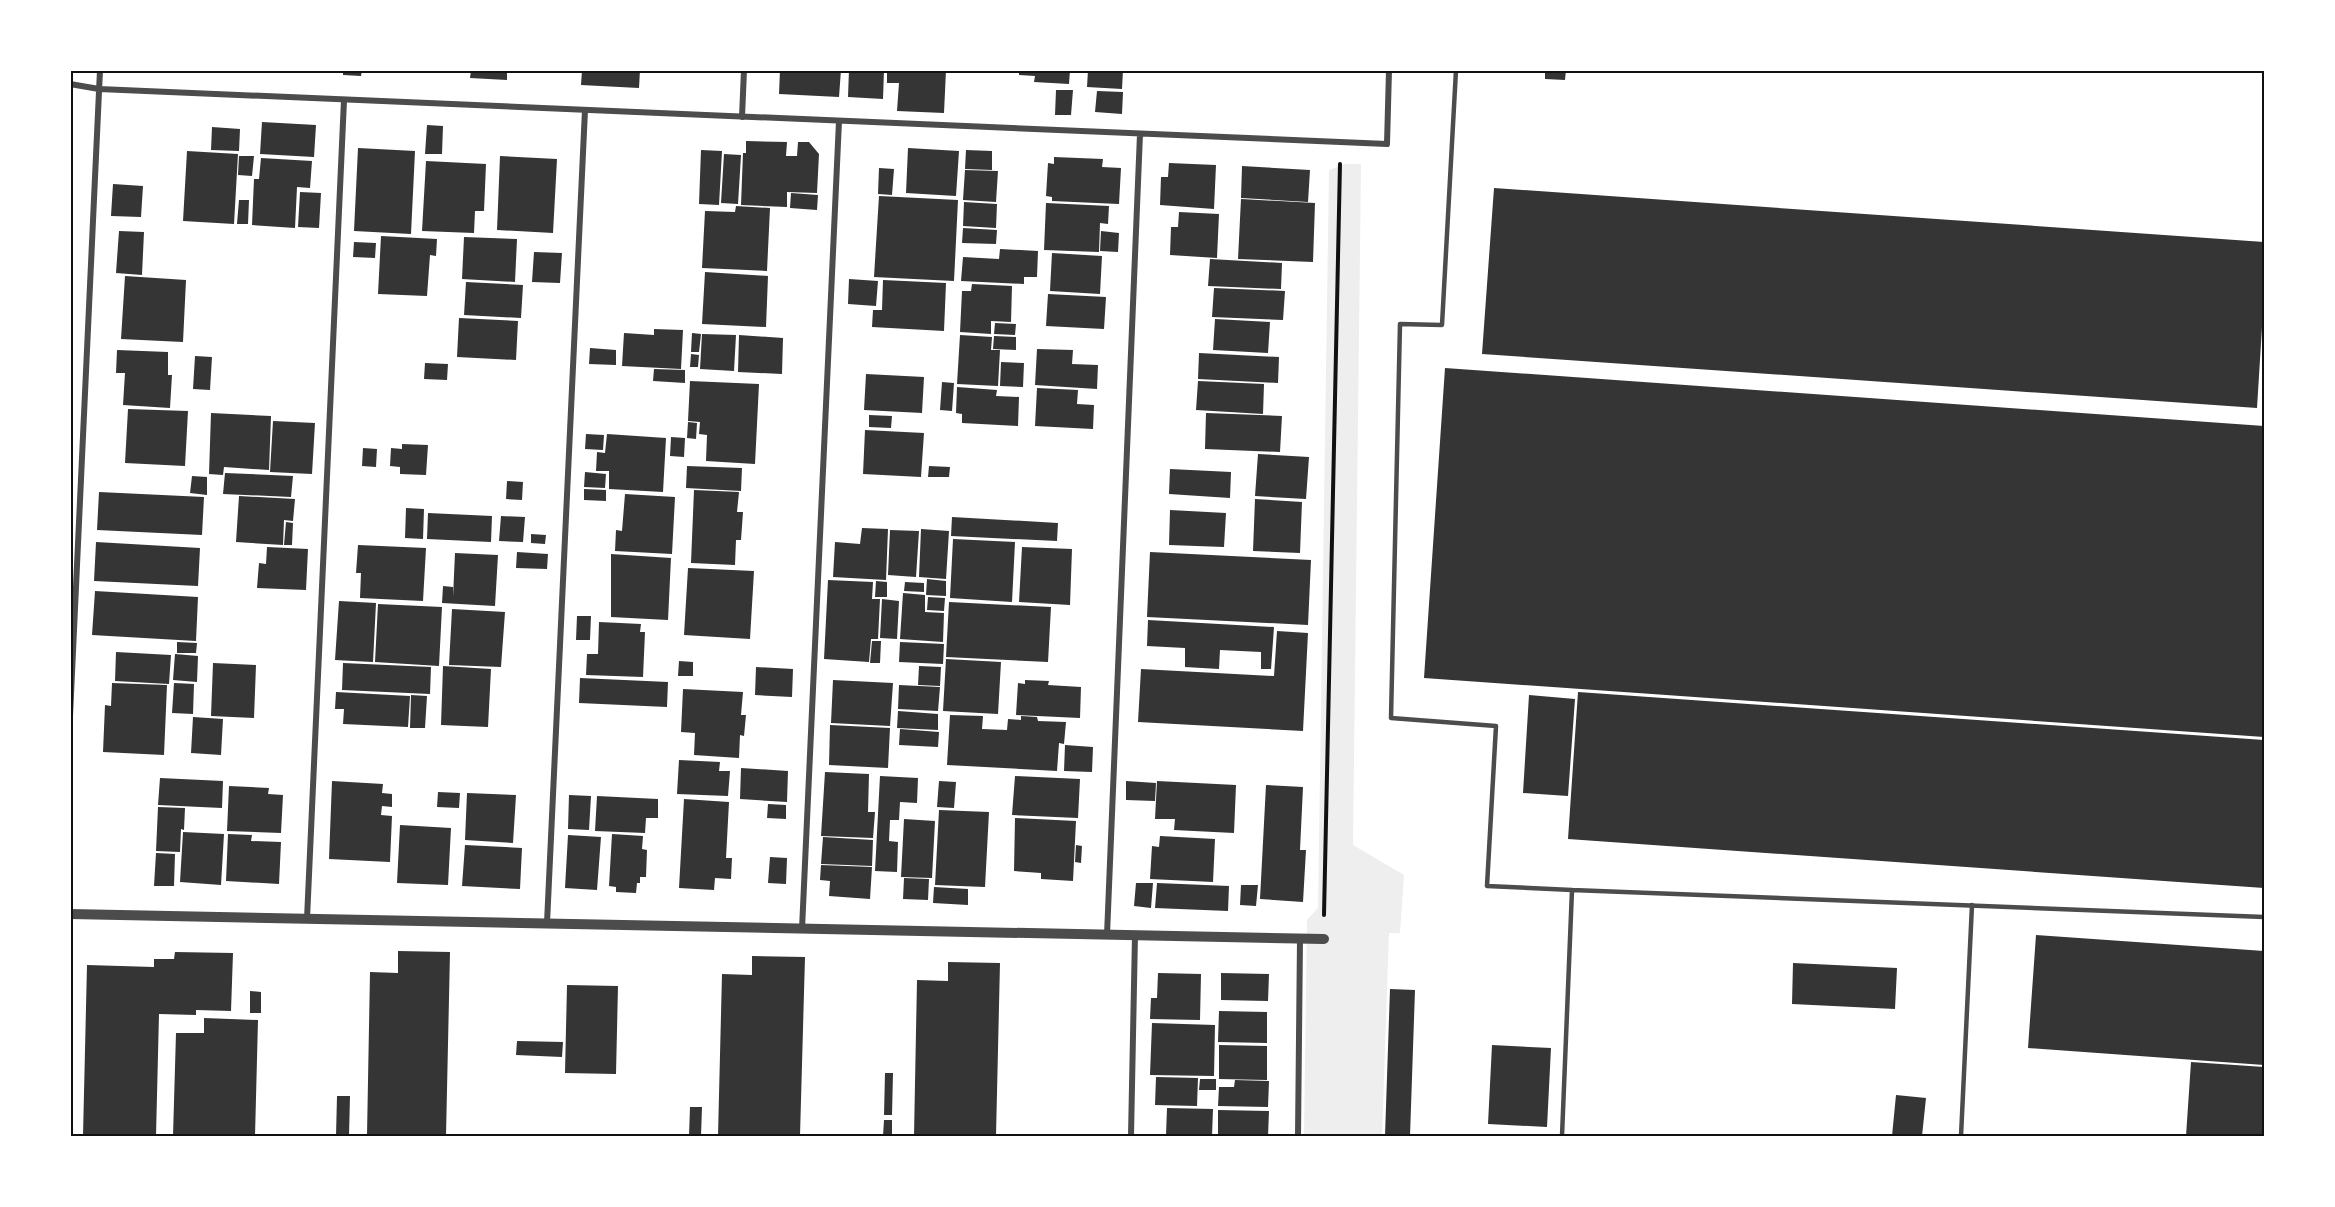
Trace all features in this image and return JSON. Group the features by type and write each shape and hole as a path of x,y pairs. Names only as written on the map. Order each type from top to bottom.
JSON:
{"street":[{"path":"70,716 100,70"},
{"path":"742,117 744,70"},
{"path":"70,84 99,89 1387,144 1389,70"},
{"path":"307,919 345,100"},
{"path":"547,923 585,110"},
{"path":"802,929 839,121"},
{"path":"1107,935 1140,134"},
{"path":"70,914 1324,939"},
{"path":"1131,1137 1135,936"},
{"path":"1298,1137 1300,939"}],"lane":[{"path":"1456,70 1443,325 1400,324 1391,718 1496,726 1487,886 2265,916"},
{"path":"1562,1137 1572,890"},
{"path":"1961,1137 1972,905"}],"path":[{"path":"1324,939 1340,142"}],"shaded area":[{"path":"1345,164 1361,164 1353,845 1404,875 1400,933 1389,933 1382,1136 1304,1136 1307,920 1318,908 1329,170"}],"building":[{"path":"343,70 362,70 361,76 343,75"},
{"path":"471,70 507,70 507,80 470,78"},
{"path":"582,70 640,70 639,88 581,85"},
{"path":"780,70 841,70 839,97 779,94"},
{"path":"849,70 884,70 883,99 848,97"},
{"path":"887,70 946,70 944,113 897,111 899,83 887,83"},
{"path":"1019,70 1070,70 1069,84 1034,82 1035,76 1019,75"},
{"path":"1088,70 1123,70 1122,89 1087,87"},
{"path":"1545,70 1566,70 1565,80 1545,79"},
{"path":"1056,90 1073,90 1071,115 1055,115"},
{"path":"1097,91 1123,92 1122,114 1095,112"},
{"path":"262,122 316,125 314,157 260,154"},
{"path":"427,125 443,126 442,154 425,154"},
{"path":"212,127 240,129 239,151 211,150"},
{"path":"746,141 787,142 786,156 797,156 798,142 809,142 819,154 817,193 787,192 787,207 741,205 743,153 746,153"},
{"path":"358,148 415,151 411,234 354,231"},
{"path":"908,148 959,151 956,196 906,193"},
{"path":"701,150 722,151 719,205 699,204"},
{"path":"966,150 992,151 992,170 965,169"},
{"path":"187,151 238,154 234,224 183,221"},
{"path":"724,154 741,155 738,204 721,203"},
{"path":"239,156 254,156 252,176 238,175"},
{"path":"500,156 557,159 553,233 497,230"},
{"path":"1054,157 1103,159 1102,167 1121,168 1119,204 1052,201 1052,197 1046,196 1048,163 1054,164"},
{"path":"261,158 312,161 310,188 297,187 295,228 252,225 254,179 259,179"},
{"path":"426,161 486,164 484,211 475,211 474,233 422,231"},
{"path":"1169,163 1216,165 1214,209 1160,205 1161,177 1168,177"},
{"path":"1242,166 1310,170 1308,202 1241,198"},
{"path":"879,168 894,169 892,195 878,194"},
{"path":"965,170 998,171 996,202 963,200"},
{"path":"113,184 143,186 141,217 111,216"},
{"path":"1494,188 2264,242 2264,295 2257,408 1482,354"},
{"path":"300,192 321,193 319,228 298,227"},
{"path":"791,193 818,195 817,210 790,208"},
{"path":"879,196 958,200 954,281 874,277"},
{"path":"1241,199 1315,203 1313,262 1238,259"},
{"path":"239,200 249,200 248,224 237,224"},
{"path":"964,202 997,204 996,228 963,226"},
{"path":"1046,203 1109,206 1108,224 1100,223 1099,252 1044,250"},
{"path":"736,206 770,208 767,271 702,268 705,211 735,212"},
{"path":"1179,212 1219,214 1217,258 1170,255 1171,227 1178,227"},
{"path":"963,228 997,230 996,244 962,243"},
{"path":"119,231 144,232 142,275 116,273"},
{"path":"1101,231 1119,233 1118,252 1100,251"},
{"path":"381,236 437,239 436,256 430,255 427,296 378,294"},
{"path":"464,237 517,239 515,282 462,279"},
{"path":"354,242 376,243 375,258 353,257"},
{"path":"1000,249 1038,251 1037,277 1024,277 1024,284 961,281 963,257 999,259"},
{"path":"534,252 562,253 560,283 532,282"},
{"path":"1052,253 1102,256 1100,294 1050,291"},
{"path":"1210,259 1282,263 1281,289 1208,286"},
{"path":"705,272 768,276 766,327 702,324"},
{"path":"125,276 186,280 183,342 121,339"},
{"path":"849,279 878,281 876,306 848,304"},
{"path":"883,280 946,283 944,331 872,327 873,310 882,310"},
{"path":"466,282 523,285 521,318 464,315"},
{"path":"972,284 1012,286 1011,322 991,321 991,334 960,332 962,291 971,291"},
{"path":"1214,288 1285,291 1283,320 1212,317"},
{"path":"1048,294 1106,297 1104,329 1046,326"},
{"path":"459,318 518,321 516,360 457,357"},
{"path":"1215,319 1270,322 1268,353 1213,350"},
{"path":"995,323 1016,324 1015,335 994,334"},
{"path":"654,329 683,330 681,369 622,366 624,333 654,335"},
{"path":"692,333 701,334 699,352 691,352"},
{"path":"702,334 736,335 734,371 700,369"},
{"path":"739,335 783,338 782,374 738,372"},
{"path":"960,335 992,337 991,350 1000,350 998,386 957,384"},
{"path":"994,336 1016,337 1016,350 993,349"},
{"path":"590,348 616,350 616,365 589,364"},
{"path":"1037,349 1073,350 1072,364 1098,365 1097,389 1035,385"},
{"path":"117,350 168,352 168,375 172,375 170,408 123,405 125,373 116,373"},
{"path":"1199,353 1279,357 1278,383 1198,379"},
{"path":"691,354 699,355 698,367 690,367"},
{"path":"195,356 212,357 210,390 193,389"},
{"path":"1001,362 1024,363 1023,387 1000,386"},
{"path":"425,363 448,364 447,380 424,379"},
{"path":"1445,368 2264,426 2264,737 1424,678"},
{"path":"654,369 685,370 685,383 653,381"},
{"path":"866,374 924,377 922,413 864,410"},
{"path":"690,381 759,384 755,464 706,461 707,435 699,434 700,422 688,421"},
{"path":"1198,381 1264,384 1263,414 1196,410"},
{"path":"942,382 954,383 952,411 940,410"},
{"path":"957,387 997,390 996,396 1019,397 1018,426 962,423 962,414 956,413"},
{"path":"1037,388 1078,390 1077,404 1094,405 1093,429 1035,426"},
{"path":"128,409 188,411 185,466 125,463"},
{"path":"211,413 271,416 269,470 224,467 223,475 209,474"},
{"path":"1206,413 1282,416 1280,452 1205,449"},
{"path":"869,415 892,416 891,428 869,427"},
{"path":"273,421 315,423 312,474 270,472"},
{"path":"688,422 697,423 696,439 687,438"},
{"path":"865,430 924,433 921,477 863,474"},
{"path":"586,434 604,435 603,450 585,449"},
{"path":"607,434 666,438 663,492 609,489 609,471 596,471 597,452 605,453"},
{"path":"671,437 685,438 684,457 670,456"},
{"path":"402,444 428,445 426,475 400,474 400,467 390,466 391,448 402,449"},
{"path":"363,448 377,449 376,467 362,466"},
{"path":"1258,454 1309,457 1306,499 1255,496"},
{"path":"687,466 742,468 741,491 686,488"},
{"path":"929,466 950,467 949,477 928,477"},
{"path":"1170,469 1231,472 1230,498 1169,494"},
{"path":"585,472 606,474 605,488 584,487"},
{"path":"225,473 293,476 291,497 223,494"},
{"path":"192,476 207,477 207,495 190,493"},
{"path":"507,481 523,482 522,500 506,499"},
{"path":"584,489 606,490 606,501 584,500"},
{"path":"694,490 739,492 737,512 743,512 741,540 736,540 735,565 691,563"},
{"path":"99,492 204,497 202,535 97,530"},
{"path":"625,494 675,497 672,554 615,551 616,530 622,531"},
{"path":"239,496 295,499 293,521 284,520 283,545 236,542"},
{"path":"1255,499 1302,502 1300,553 1253,551"},
{"path":"406,508 424,509 423,539 405,538"},
{"path":"1170,510 1226,513 1224,547 1169,545"},
{"path":"428,513 492,516 491,542 427,539"},
{"path":"501,516 525,517 523,542 499,541"},
{"path":"952,517 1058,523 1057,541 951,536"},
{"path":"286,522 293,523 292,545 284,545"},
{"path":"862,528 888,529 886,580 833,577 835,542 860,544"},
{"path":"921,529 949,531 946,579 919,577"},
{"path":"890,530 919,531 916,577 888,575"},
{"path":"531,534 546,535 545,544 531,543"},
{"path":"953,539 1015,542 1012,602 950,598"},
{"path":"96,542 200,548 198,586 94,581"},
{"path":"358,545 426,548 423,601 360,598 361,573 356,573"},
{"path":"267,547 308,549 306,590 257,588 259,563 266,564"},
{"path":"1022,547 1072,549 1070,605 1019,602"},
{"path":"517,552 548,554 547,569 516,568"},
{"path":"1150,552 1311,560 1308,625 1147,617"},
{"path":"455,553 498,555 495,606 442,603 443,586 453,587 453,597"},
{"path":"611,554 671,558 668,620 611,617"},
{"path":"688,568 754,571 750,639 684,635"},
{"path":"927,579 946,581 946,596 926,595"},
{"path":"828,580 873,582 872,599 880,599 878,639 871,639 869,662 824,659"},
{"path":"876,581 887,582 887,597 875,597"},
{"path":"905,582 924,583 924,592 904,591"},
{"path":"95,591 198,597 196,641 92,635"},
{"path":"903,593 925,595 925,612 944,613 943,642 900,639"},
{"path":"928,597 945,598 944,611 927,610"},
{"path":"882,599 899,601 897,639 880,638"},
{"path":"339,601 376,603 373,662 335,660"},
{"path":"949,602 1051,607 1048,662 946,657"},
{"path":"378,604 442,607 439,666 375,662"},
{"path":"452,609 505,612 501,667 449,665"},
{"path":"577,616 591,616 590,640 576,640"},
{"path":"1148,620 1274,627 1271,669 1261,669 1261,652 1220,650 1219,669 1185,667 1185,648 1147,646"},
{"path":"599,622 641,624 640,632 645,632 643,677 586,675 587,654 598,654"},
{"path":"1277,631 1308,633 1303,731 1138,722 1141,669 1274,676"},
{"path":"872,641 881,641 880,663 870,663"},
{"path":"177,642 197,643 196,653 177,653"},
{"path":"900,642 944,644 943,664 899,662"},
{"path":"116,652 171,655 169,684 115,681"},
{"path":"175,654 198,656 197,682 173,680"},
{"path":"946,659 1001,662 998,714 943,711"},
{"path":"679,661 693,662 693,676 678,676"},
{"path":"213,663 256,665 254,718 211,716"},
{"path":"343,663 431,667 430,694 342,690"},
{"path":"443,666 491,669 488,727 441,725"},
{"path":"919,666 941,667 940,686 918,685"},
{"path":"756,667 793,669 792,697 755,695"},
{"path":"580,678 668,682 667,707 579,703"},
{"path":"833,680 893,683 890,726 831,723"},
{"path":"1025,680 1049,681 1048,685 1081,687 1080,718 1016,715 1018,683 1025,684"},
{"path":"112,683 167,685 164,755 103,752 105,705 111,706"},
{"path":"174,683 194,684 193,714 172,713"},
{"path":"899,685 940,687 938,711 898,709"},
{"path":"683,689 743,692 741,715 746,715 744,736 740,735 739,758 694,755 695,733 681,732"},
{"path":"336,692 410,696 408,727 343,724 344,709 335,709"},
{"path":"1578,692 2264,740 2264,888 1568,839"},
{"path":"411,695 427,696 425,728 410,728"},
{"path":"1529,695 1575,699 1568,796 1523,793"},
{"path":"898,711 938,714 938,730 897,728"},
{"path":"950,715 983,716 982,729 1007,730 1008,719 1021,720 1021,716 1037,717 1038,721 1066,722 1064,744 1059,743 1057,771 947,765"},
{"path":"193,717 223,719 221,755 191,753"},
{"path":"830,725 890,728 888,768 829,765"},
{"path":"900,729 939,732 938,747 899,745"},
{"path":"1065,745 1093,747 1092,772 1064,771"},
{"path":"679,760 720,762 719,771 730,771 728,796 677,794"},
{"path":"741,768 788,771 787,802 740,799"},
{"path":"825,772 869,774 868,812 875,812 873,838 821,836"},
{"path":"880,776 918,778 917,803 900,802 899,820 890,820 889,841 898,842 897,872 875,871"},
{"path":"1015,776 1080,779 1078,818 1012,815"},
{"path":"160,778 223,781 222,808 158,805"},
{"path":"332,781 383,784 382,793 392,794 392,807 382,806 381,815 392,816 390,862 329,859"},
{"path":"939,781 956,782 954,808 937,807"},
{"path":"1126,781 1156,783 1155,801 1126,800"},
{"path":"1157,781 1236,785 1234,833 1174,830 1175,819 1155,819"},
{"path":"1266,785 1303,787 1300,850 1306,850 1303,902 1260,899"},
{"path":"229,786 269,788 268,794 283,795 281,833 227,831"},
{"path":"438,792 460,793 459,808 437,807"},
{"path":"467,793 516,795 513,843 465,840"},
{"path":"569,795 591,796 589,830 568,829"},
{"path":"597,796 658,799 658,818 646,818 645,833 595,831"},
{"path":"684,799 729,802 726,858 732,858 731,879 715,878 714,890 679,888"},
{"path":"768,804 786,805 786,819 767,818"},
{"path":"158,807 185,808 180,852 156,851"},
{"path":"939,810 989,812 985,887 935,885"},
{"path":"1015,818 1076,821 1073,881 1041,879 1041,873 1014,871"},
{"path":"904,819 935,821 932,878 901,877"},
{"path":"400,825 451,828 448,885 397,883"},
{"path":"183,832 224,834 221,885 180,882"},
{"path":"228,834 252,835 251,841 281,842 279,884 226,881"},
{"path":"612,834 643,836 642,849 647,850 646,877 640,877 636,893 616,892 616,887 609,886"},
{"path":"568,835 601,837 597,890 565,888"},
{"path":"1160,836 1215,839 1213,882 1150,879 1152,846 1159,847"},
{"path":"823,837 873,840 872,866 821,864"},
{"path":"465,845 522,848 520,889 462,886"},
{"path":"1076,845 1082,846 1081,863 1075,862"},
{"path":"156,853 175,854 174,886 154,886"},
{"path":"770,857 787,858 786,884 768,883"},
{"path":"821,865 872,867 870,899 829,896 830,881 820,880"},
{"path":"904,878 929,879 928,900 903,899"},
{"path":"1136,883 1153,883 1151,908 1134,906"},
{"path":"1157,883 1229,886 1228,911 1155,908"},
{"path":"1241,885 1258,885 1256,906 1240,905"},
{"path":"934,887 968,889 968,905 933,903"},
{"path":"2036,935 2264,951 2264,1065 2028,1048"},
{"path":"398,951 450,952 446,1136 367,1136 370,972 398,973"},
{"path":"175,952 233,953 231,1011 196,1010 196,1015 159,1014 156,1136 83,1136 87,965 154,967 154,959 174,959"},
{"path":"752,956 805,957 800,1136 718,1136 722,974 752,975"},
{"path":"948,962 1000,963 996,1136 914,1136 917,980 948,981"},
{"path":"1793,963 1897,968 1895,1009 1792,1004"},
{"path":"1158,973 1201,974 1200,1020 1150,1019 1151,998 1157,998"},
{"path":"1221,973 1269,974 1268,1001 1221,1000"},
{"path":"567,985 618,986 616,1074 565,1073"},
{"path":"1390,989 1415,990 1410,1136 1385,1136"},
{"path":"250,991 261,992 261,1013 250,1013"},
{"path":"1219,1011 1267,1012 1267,1043 1218,1042"},
{"path":"204,1018 258,1020 255,1136 173,1136 176,1033 204,1033"},
{"path":"1152,1023 1215,1025 1214,1076 1150,1075"},
{"path":"517,1041 563,1042 562,1057 516,1055"},
{"path":"1219,1045 1267,1046 1267,1080 1219,1079"},
{"path":"1492,1045 1551,1048 1547,1127 1488,1124"},
{"path":"2191,1062 2264,1067 2264,1136 2186,1136"},
{"path":"885,1073 893,1073 892,1115 884,1115"},
{"path":"1156,1077 1198,1078 1197,1106 1155,1105"},
{"path":"1200,1079 1216,1079 1216,1090 1199,1090"},
{"path":"1235,1080 1269,1081 1268,1107 1218,1106 1219,1087 1234,1087"},
{"path":"1896,1095 1926,1098 1922,1136 1892,1136"},
{"path":"337,1096 350,1096 349,1136 336,1136"},
{"path":"690,1107 702,1107 701,1136 689,1136"},
{"path":"1167,1108 1213,1109 1212,1136 1166,1135"},
{"path":"1218,1110 1269,1111 1268,1136 1218,1136"},
{"path":"884,1120 892,1120 892,1136 883,1136"}]}
